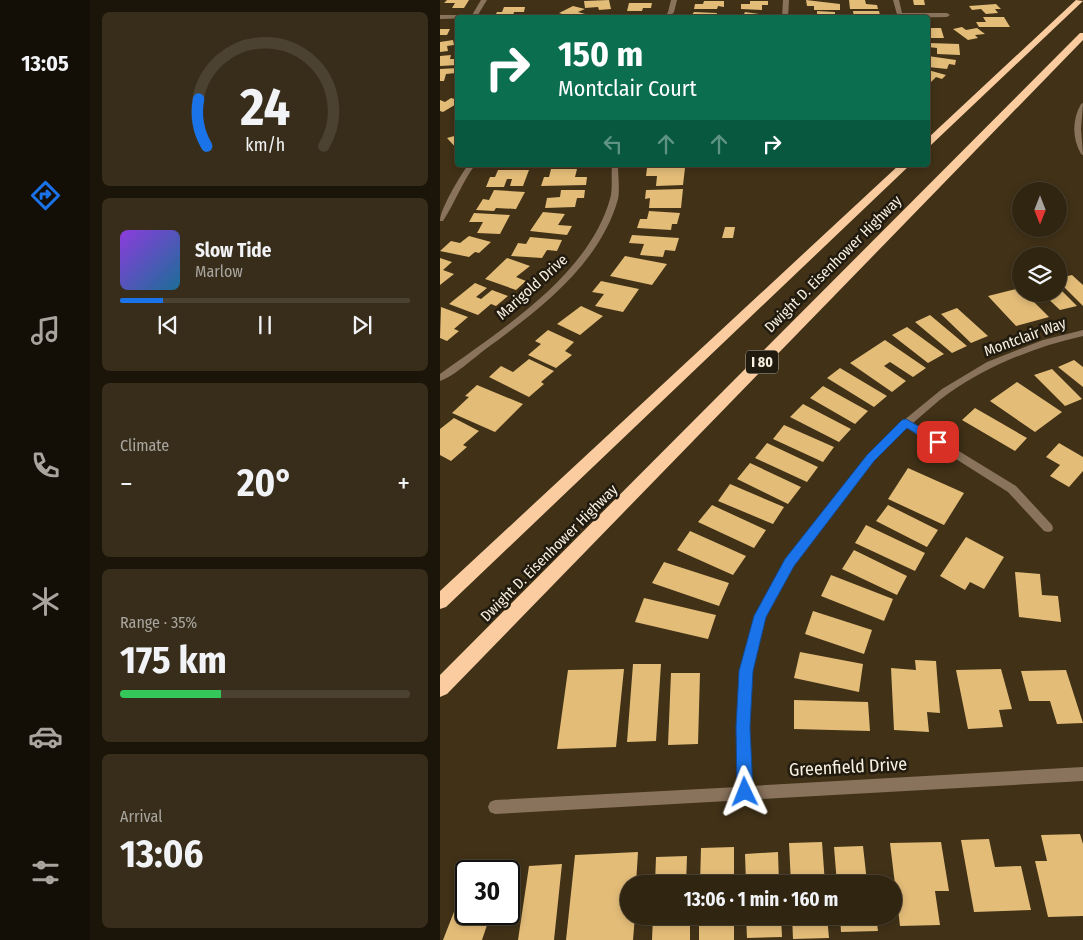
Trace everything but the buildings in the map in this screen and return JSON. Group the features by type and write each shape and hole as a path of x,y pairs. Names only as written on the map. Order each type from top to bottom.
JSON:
{"highway":[{"path":"930,142 1080,0"},
{"name":"Dwight D. Eisenhower Highway","path":"440,688 1083,35"},
{"name":"Dwight D. Eisenhower Highway","path":"440,602 903,167"}],"street":[{"path":"474,15 484,0"},
{"path":"668,15 674,0"},
{"path":"785,15 786,0"},
{"path":"896,0 900,15"},
{"path":"930,15 947,15"},
{"path":"440,17 455,17"},
{"path":"1083,105 1078,119 1077,133 1083,153"},
{"path":"440,219 470,167"},
{"name":"Marigold Drive","path":"440,378 528,313 561,283 584,257 600,234 611,208 616,190 615,167"},
{"name":"Montclair Way","path":"745,792 743,727 746,671 760,616 790,563 870,458 906,422 945,391 990,364 1046,342 1083,333"},
{"path":"906,422 1012,489 1048,528"},
{"name":"Greenfield Drive","path":"495,807 1083,774"}],"route":[{"path":"745,792 743,727 746,671 760,616 782,576 870,458 906,422 938,442"}]}
